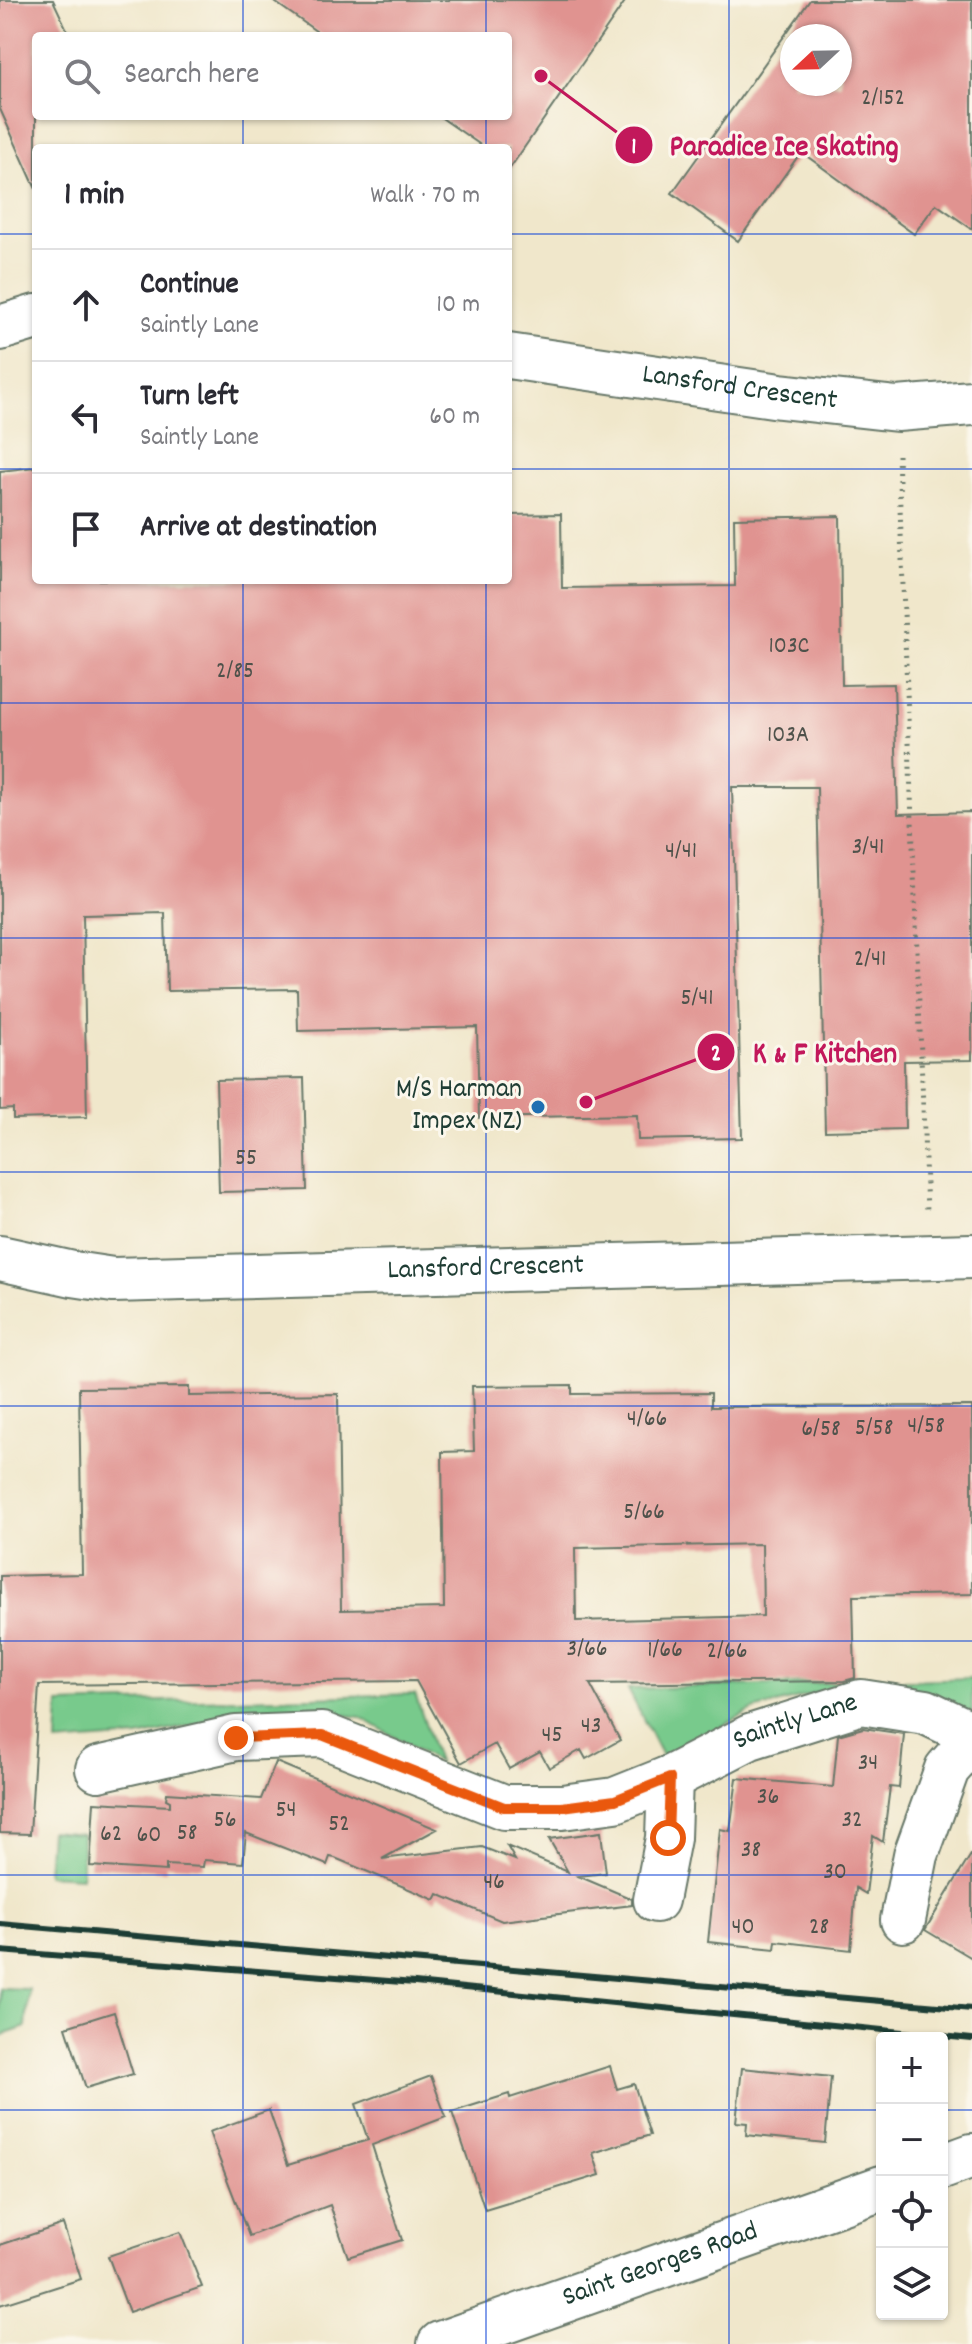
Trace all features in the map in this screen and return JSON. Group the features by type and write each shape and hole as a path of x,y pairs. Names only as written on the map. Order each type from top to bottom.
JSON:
{"street":[{"path":"0,328 32,318"},
{"name":"Lansford Crescent","path":"512,357 780,396 897,409 972,403"},
{"name":"Lansford Crescent","path":"0,1258 113,1280 972,1256"},
{"name":"Saintly Lane","path":"98,1769 236,1738 322,1735 504,1807 562,1807 615,1800 670,1778 750,1737 861,1702 926,1712 972,1734"},
{"path":"903,1920 916,1855 947,1769 972,1741"},
{"path":"656,1900 668,1838 670,1778"},
{"path":"948,2165 972,2156"},
{"name":"Saint Georges Road","path":"440,2344 876,2190"}],"path":[{"path":"898,445 927,1213"}],"green space":[{"path":"972,1678 972,1712 829,1690 753,1710 663,1758 628,1689"},
{"path":"415,1694 438,1762 360,1717 295,1709 231,1717 138,1737 57,1743 59,1704"},
{"path":"50,1831 82,1834 82,1877 47,1875"},
{"path":"0,1988 29,1989 26,2027 0,2036"}],"building":[{"path":"0,0 53,0 68,32 32,32 32,120 36,120 36,144 32,144 32,180 0,109"},
{"path":"272,0 626,0 512,165 512,144 479,144 445,120 512,120 512,32 317,32"},
{"path":"810,0 972,0 972,229 936,204 914,234 801,152 738,241 672,193 780,42 780,96 852,96 852,24 793,24"},
{"path":"32,467 32,584 512,584 512,515 561,514 562,588 735,586 734,518 840,516 842,685 894,684 898,814 972,812 972,1060 904,1061 905,1129 825,1131 817,787 732,787 742,1138 638,1140 637,1115 479,1118 477,1027 298,1031 297,989 167,991 165,913 83,915 87,1117 13,1119 13,1109 0,1110 0,471"},
{"path":"304,1078 307,1190 219,1192 216,1080"},
{"path":"572,1385 572,1394 711,1393 711,1407 972,1406 972,1594 853,1596 855,1678 844,1681 590,1684 620,1740 586,1759 581,1750 549,1768 540,1752 509,1769 495,1744 461,1763 416,1681 39,1685 30,1834 0,1833 0,1576 82,1574 79,1388 189,1387 189,1396 338,1394 341,1610 444,1608 442,1452 474,1451 472,1386","holes":["762,1544 763,1616 576,1621 575,1548"]},
{"path":"863,1728 904,1734 899,1788 890,1787 883,1842 873,1836 866,1894 856,1888 851,1950 776,1941 775,1949 708,1942 720,1829 730,1831 737,1778 833,1787 838,1735"},
{"path":"276,1762 437,1829 382,1859 482,1847 515,1860 507,1846 568,1872 549,1839 601,1832 606,1873 578,1876 632,1899 632,1905 502,1921 438,1894 435,1900 335,1858 330,1857 327,1865 246,1833 243,1863 204,1860 203,1867 166,1865 166,1871 90,1866 94,1802 170,1806 167,1793 261,1799"},
{"path":"972,1853 972,1958 925,1930"},
{"path":"114,2012 133,2074 86,2088 66,2027"},
{"path":"610,2066 617,2089 634,2084 650,2135 593,2153 600,2175 485,2210 452,2112 509,2094 510,2098"},
{"path":"742,2068 831,2077 825,2143 746,2135 747,2123 736,2122"},
{"path":"431,2076 446,2117 372,2145 402,2240 348,2257 330,2205 249,2236 209,2132 269,2110 288,2165 368,2140 356,2104"},
{"path":"63,2224 81,2279 0,2305 0,2245"},
{"path":"180,2232 202,2287 129,2312 108,2256"}],"railway":[{"path":"0,1924 972,2009"},
{"path":"0,1951 415,1983 972,2039"}],"place":[{"name":"Paradice Ice Skating","path":"541,76"},
{"name":"K & F Kitchen","path":"586,1102"},
{"name":"M/S Harman Impex (NZ)","path":"538,1107"}],"route":[{"path":"236,1738 322,1735 504,1807 562,1807 615,1800 670,1778 668,1838"}]}
